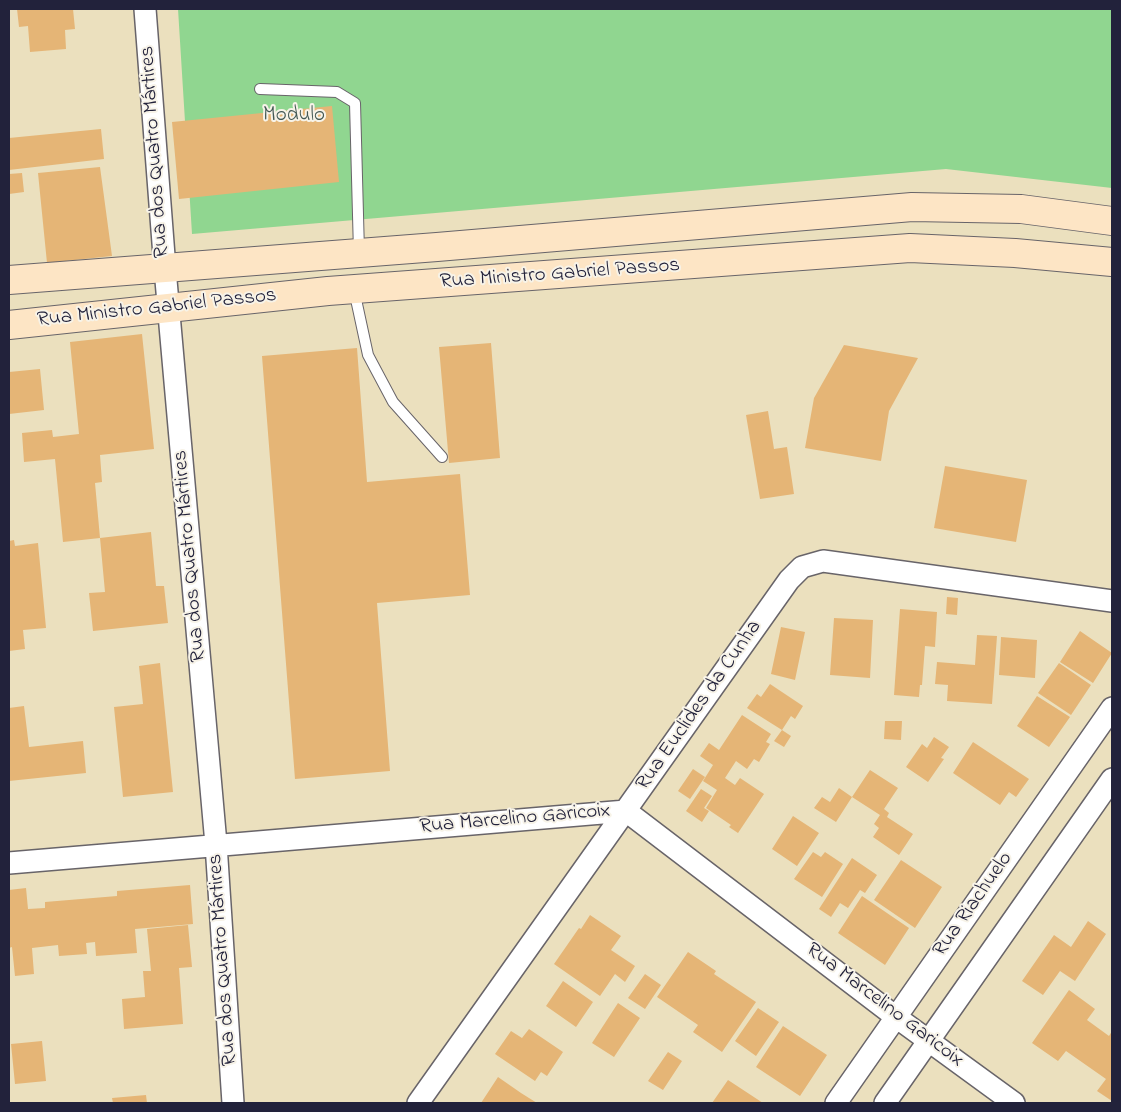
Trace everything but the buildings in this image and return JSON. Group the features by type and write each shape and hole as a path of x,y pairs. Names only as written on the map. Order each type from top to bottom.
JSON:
{"main road":[{"name":"Rua Ministro Gabriel Passos","path":"9,280 438,248 912,207 1022,209 1112,221"},
{"path":"438,248 440,284"},
{"name":"Rua Ministro Gabriel Passos","path":"9,325 170,310 341,290 910,248 1015,253 1112,262"},
{"path":"325,256 341,290"}],"street":[{"name":"Rua dos Quatro Mártires","path":"145,9 165,269 216,844 233,1103"},
{"name":"Rua Euclides da Cunha","path":"418,1103 789,580 802,568 823,562 1112,602"},
{"name":"Rua Riachuelo","path":"836,1103 1112,708"},
{"name":"Rua Riachuelo","path":"885,1103 1112,779"},
{"name":"Rua Marcelino Garicoix","path":"9,863 216,844 626,811 896,1017 1014,1103"}],"lane":[{"path":"260,89 337,92 355,103 359,254"},
{"path":"341,290 368,355 392,402 442,457"}],"green space":[{"name":"Modulo","path":"178,9 1112,9 1112,188 946,169 192,234"}]}
